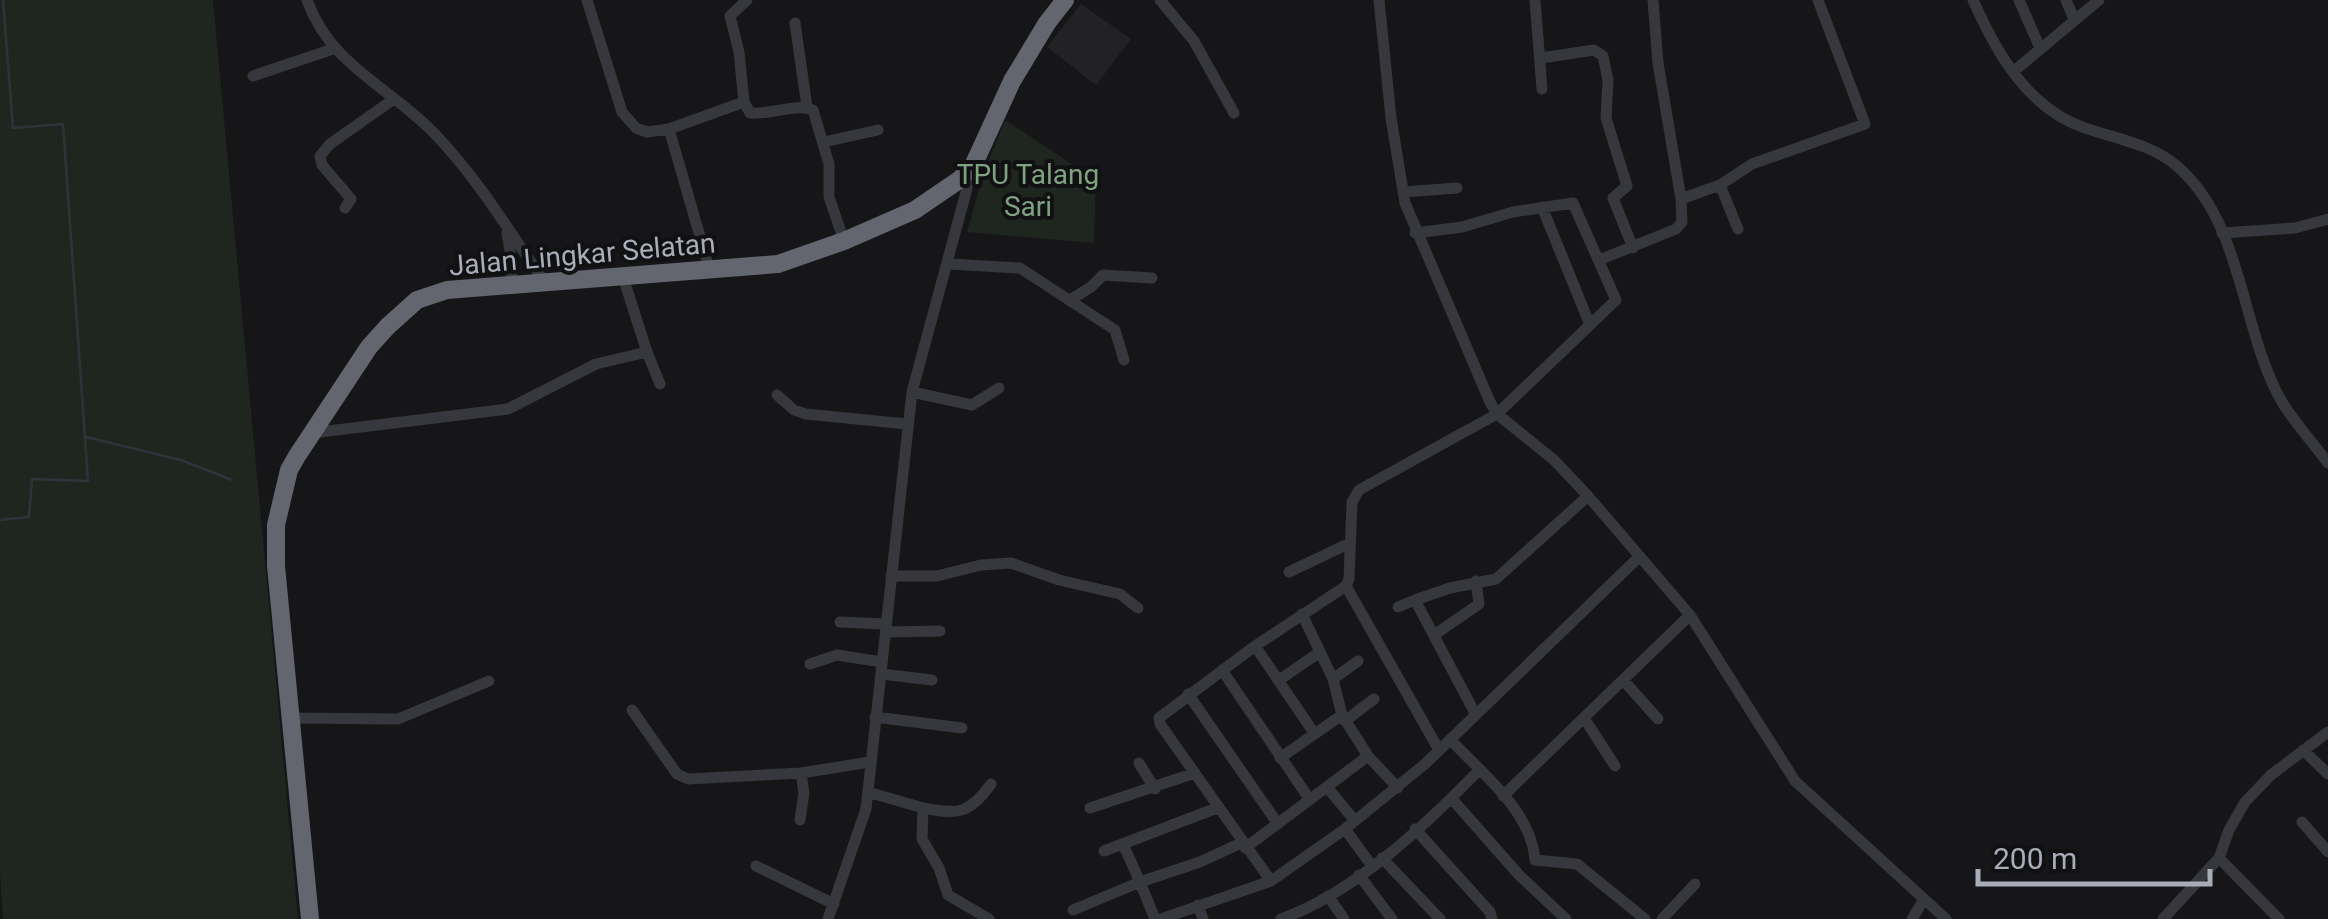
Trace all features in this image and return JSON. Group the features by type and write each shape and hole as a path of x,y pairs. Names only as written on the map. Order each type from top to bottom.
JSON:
{"highway":[{"path":"973,166 1012,81 1065,0"},
{"name":"Jalan Lingkar Selatan","path":"310,919 276,566 276,525 289,470 369,347 408,306 447,290 778,264 915,210 973,166"}],"street":[{"path":"307,0 315,22 334,49 432,132 544,281"},
{"path":"587,0 628,122 646,132 669,129 744,102"},
{"path":"747,0 730,16 739,52 744,102 750,112 758,114 807,107"},
{"path":"1160,0 1194,42 1234,113"},
{"path":"1379,0 1403,192 1415,233 1498,414 1554,460 1690,615 1795,781 1946,919"},
{"path":"1535,0 1542,89"},
{"path":"1599,260 1680,226 1682,199 1658,63 1653,0"},
{"path":"1682,199 1720,185 1752,164 1865,124 1818,0"},
{"path":"1972,0 2013,72 2055,114 2079,126 2144,146 2177,166 2202,197 2222,233 2282,400 2328,463"},
{"path":"2019,0 2040,48"},
{"path":"2066,0 2074,18"},
{"path":"2013,72 2099,0"},
{"path":"795,23 807,107 817,116 829,164 828,198 844,241"},
{"path":"254,76 334,49"},
{"path":"1540,58 1594,50 1602,56 1608,80 1606,118 1627,186 1614,198 1632,248"},
{"path":"345,208 351,198 322,164 320,156 330,144 394,98"},
{"path":"669,129 710,270"},
{"path":"824,142 878,130"},
{"path":"828,919 866,809 912,392 973,166"},
{"path":"1720,185 1738,229"},
{"path":"1403,192 1457,188"},
{"path":"1270,881 1158,721 1160,715 1346,586 1350,580 1352,502 1359,490 1498,414 1616,300 1572,203 1415,233"},
{"path":"1542,207 1590,325"},
{"path":"2222,233 2295,228 2328,219"},
{"path":"504,224 512,262 511,284"},
{"path":"949,264 1020,268 1115,330 1124,360"},
{"path":"1070,300 1103,276 1152,278"},
{"path":"623,277 660,384"},
{"path":"312,433 508,409 596,364 647,352"},
{"path":"912,392 972,405 998,388"},
{"path":"777,395 794,410 806,414 907,424"},
{"path":"1398,607 1476,581 1496,579 1588,496"},
{"path":"1289,572 1350,543"},
{"path":"1123,844 1158,919 1270,881 1398,788 1640,556"},
{"path":"891,576 936,576 1011,563 1058,580 1120,594 1138,608"},
{"path":"1434,636 1479,604 1476,581"},
{"path":"1346,586 1439,750"},
{"path":"1415,600 1476,715"},
{"path":"1302,614 1333,679 1343,718 1368,756 1398,788"},
{"path":"1503,796 1690,615"},
{"path":"840,622 940,631"},
{"path":"1255,646 1314,733"},
{"path":"1279,680 1320,652"},
{"path":"810,664 837,655 932,680"},
{"path":"1333,679 1358,660"},
{"path":"1222,670 1310,800"},
{"path":"1623,680 1658,719"},
{"path":"291,718 398,719 489,681"},
{"path":"1188,694 1278,824"},
{"path":"1280,758 1314,733 1374,699"},
{"path":"632,710 682,777 743,778 870,762"},
{"path":"875,716 962,728"},
{"path":"1584,718 1615,766"},
{"path":"2163,919 2219,858 2245,802 2328,732"},
{"path":"1450,740 1518,813 1530,837 1535,860"},
{"path":"2304,750 2328,774"},
{"path":"1073,910 1243,846 1368,756"},
{"path":"1139,764 1155,789"},
{"path":"1281,919 1306,910 1377,862 1452,799 1478,770"},
{"path":"800,820 804,794 801,773"},
{"path":"1090,808 1195,773"},
{"path":"868,792 952,814 976,805 991,784"},
{"path":"1327,787 1377,862 1440,919"},
{"path":"1452,799 1519,876 1566,919"},
{"path":"923,808 922,839 940,868 950,898 989,919"},
{"path":"1104,851 1218,808"},
{"path":"2302,822 2328,852"},
{"path":"1415,829 1490,912 1492,919"},
{"path":"2219,858 2279,919"},
{"path":"1519,876 1535,860"},
{"path":"1535,860 1577,864 1645,919"},
{"path":"756,866 834,904"},
{"path":"1359,874 1392,919"},
{"path":"1662,919 1695,884"},
{"path":"1328,896 1344,919"},
{"path":"1912,919 1924,899"},
{"path":"1198,904 1203,919"}],"shaded area":[{"path":"1081,4 1131,39 1096,85 1047,47"}],"green space":[{"path":"0,0 213,0 298,919 3,919"},
{"name":"TPU Talang Sari","path":"1005,120 1096,180 1094,243 967,232 983,175"}],"waterway":[{"path":"0,520 29,517 32,479 88,481 63,124 13,128 3,0"},
{"path":"86,437 181,460 232,480"}]}
